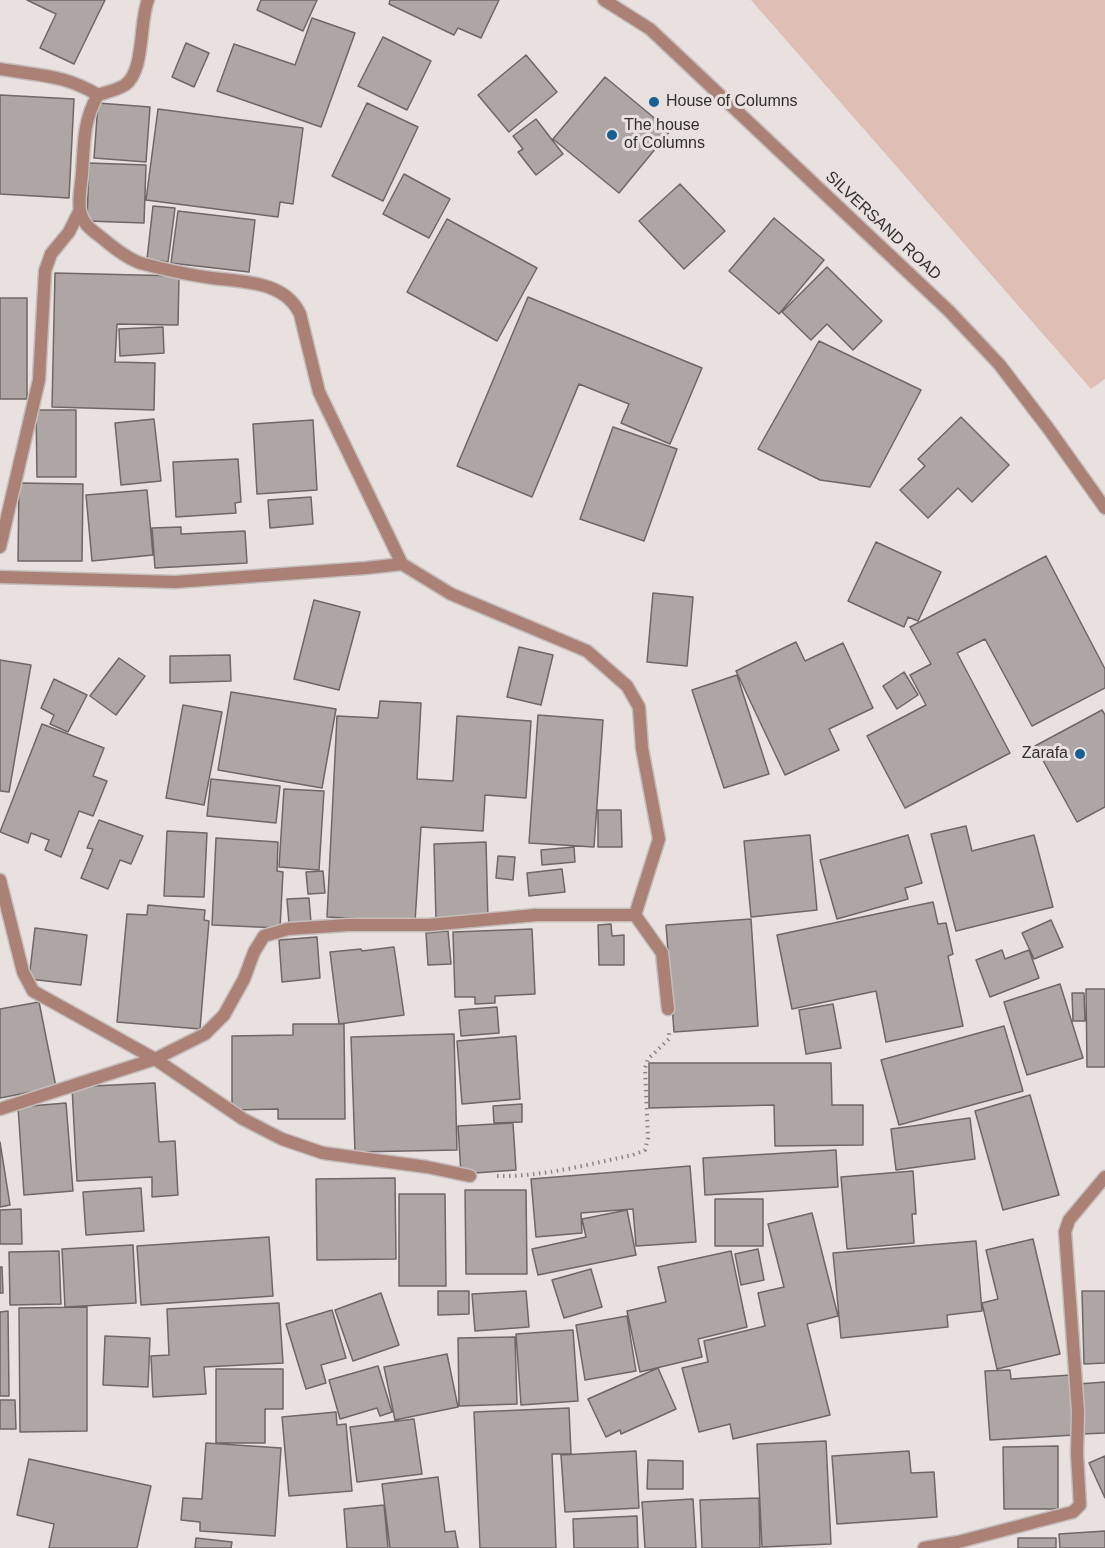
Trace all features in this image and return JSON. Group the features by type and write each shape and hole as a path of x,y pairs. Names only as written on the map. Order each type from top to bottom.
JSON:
{"street":[{"path":"0,547 39,380 45,271 51,254 69,232 80,210 85,128 89,109 98,95 126,84 132,78 137,66 145,6 148,0"},
{"name":"SILVERSAND ROAD","path":"604,0 650,29 949,310 999,364 1105,508"},
{"path":"0,69 58,77 76,82 98,95"},
{"path":"80,210 86,226 115,249 138,262 210,278 249,282 273,288 288,296 296,304 300,314 319,392 402,564 451,594 587,651 627,687 639,707 642,748 659,839 635,915"},
{"path":"0,577 175,582 402,564"},
{"path":"0,880 23,972 33,991 155,1059 243,1119 282,1139 323,1153 426,1167 470,1176"},
{"path":"0,1109 155,1059 205,1034 224,1015 264,936 280,931 348,925 439,924 536,915 635,915"},
{"path":"635,915 662,953 668,1009"},
{"path":"924,1548 958,1542 1073,1512 1080,1505 1077,1454 1078,1412 1065,1232 1069,1220 1105,1177"}],"path":[{"path":"470,1176 512,1177 555,1171 633,1155 645,1150 648,1138 645,1068 648,1059 669,1039 668,1009"}],"shaded area":[{"path":"751,0 1105,0 1105,379 1091,389"}],"building":[{"path":"27,0 105,0 74,64 40,48 56,14"},
{"path":"261,0 317,0 303,31 257,10"},
{"path":"390,0 499,0 481,38 458,28 454,35 389,4"},
{"path":"312,18 355,33 321,127 217,91 234,44 295,65"},
{"path":"383,37 431,61 407,110 358,86"},
{"path":"186,43 209,53 194,87 172,77"},
{"path":"526,55 557,92 509,132 478,95"},
{"name":"The house of Columns","path":"605,77 670,131 619,193 553,139"},
{"path":"0,95 74,99 69,198 0,194"},
{"path":"98,103 150,107 146,162 94,158"},
{"path":"367,103 418,127 383,201 332,176"},
{"path":"158,109 303,128 293,204 280,202 278,217 146,200"},
{"path":"536,119 563,154 536,175 518,152 523,149 513,136"},
{"path":"89,163 146,165 144,223 87,221"},
{"path":"404,174 450,199 429,238 383,214"},
{"path":"680,184 725,231 684,269 639,221"},
{"path":"153,206 175,208 168,262 147,259"},
{"path":"178,211 255,220 249,272 171,263"},
{"path":"774,218 824,260 779,314 729,271"},
{"path":"447,219 537,268 497,341 407,292"},
{"path":"827,267 882,321 853,350 827,324 811,340 782,312"},
{"path":"55,273 179,276 178,325 117,324 115,362 155,363 154,410 52,407"},
{"path":"528,297 702,368 670,444 621,423 629,404 579,384 532,497 457,466"},
{"path":"0,298 27,298 27,399 0,399"},
{"path":"163,327 164,353 120,356 119,329"},
{"path":"819,341 921,390 870,487 820,480 758,449"},
{"path":"36,410 76,410 76,477 37,477"},
{"path":"961,417 1009,465 972,502 958,488 928,518 900,490 925,466 918,459"},
{"path":"154,419 161,481 121,485 115,423"},
{"path":"313,420 317,490 257,494 253,424"},
{"path":"613,427 677,449 644,541 580,519"},
{"path":"238,459 241,502 235,503 236,513 176,517 173,462"},
{"path":"19,483 83,484 82,561 18,561"},
{"path":"147,490 153,555 92,561 86,495"},
{"path":"311,497 313,524 270,528 268,500"},
{"path":"181,527 181,534 245,531 247,563 155,568 152,528"},
{"path":"876,542 941,572 918,621 908,617 904,627 848,601"},
{"path":"1046,556 1105,669 1105,688 1032,726 985,639 957,653 1010,753 905,808 867,736 926,705 910,675 931,664 910,627"},
{"path":"653,593 693,597 687,666 647,662"},
{"path":"314,600 360,612 339,690 294,679"},
{"path":"796,642 805,661 843,643 873,708 829,729 839,750 785,775 736,671"},
{"path":"519,647 553,655 541,705 507,697"},
{"path":"230,655 231,681 170,683 170,656"},
{"path":"119,658 145,676 116,715 90,696"},
{"path":"0,660 31,665 9,792 0,791"},
{"path":"904,672 918,695 897,709 883,686"},
{"path":"737,675 769,774 724,788 692,690"},
{"path":"54,679 87,695 68,732 50,724 54,715 41,708"},
{"path":"231,692 336,709 322,788 218,770"},
{"path":"380,701 421,703 417,779 453,781 457,716 531,721 526,798 485,795 483,831 421,827 415,922 327,917 337,716 378,718"},
{"path":"183,705 222,712 204,805 166,798"},
{"path":"1102,710 1105,715 1105,807 1077,822 1035,746"},
{"path":"538,715 603,720 594,847 529,843"},
{"path":"42,724 104,748 93,776 107,781 93,816 79,811 61,857 45,850 49,840 31,833 28,843 0,832"},
{"path":"211,779 280,786 276,823 207,816"},
{"path":"284,789 324,791 319,870 279,867"},
{"path":"598,810 621,810 622,847 598,847"},
{"path":"99,820 143,836 131,864 120,860 108,889 81,878 93,849 87,848"},
{"path":"966,826 972,851 1034,835 1053,907 956,931 931,834"},
{"path":"167,831 207,833 204,897 164,896"},
{"path":"810,835 817,910 751,917 744,841"},
{"path":"908,835 922,883 905,888 908,899 837,919 820,860"},
{"path":"216,838 278,842 277,871 283,872 280,928 212,925"},
{"path":"486,842 488,919 436,920 434,844"},
{"path":"574,847 575,862 542,865 541,850"},
{"path":"498,856 515,857 513,880 496,878"},
{"path":"562,869 565,892 529,896 527,873"},
{"path":"323,871 325,893 308,894 306,872"},
{"path":"309,898 311,923 289,924 287,899"},
{"path":"933,902 938,924 946,923 953,954 948,956 963,1026 886,1042 876,991 792,1009 777,935"},
{"path":"148,905 205,910 204,920 209,921 200,1029 117,1022 127,914 147,915"},
{"path":"751,919 758,1026 674,1032 666,925"},
{"path":"1051,920 1063,947 1034,959 1022,933"},
{"path":"611,924 612,936 624,935 624,965 599,965 598,925"},
{"path":"35,928 87,935 81,985 29,979"},
{"path":"532,929 535,994 495,996 495,1003 475,1004 475,997 455,997 453,932"},
{"path":"448,931 451,964 428,965 426,933"},
{"path":"317,937 320,978 282,982 279,940"},
{"path":"394,947 404,1015 339,1024 330,952"},
{"path":"1002,950 1005,959 1029,950 1039,978 990,997 976,960"},
{"path":"1060,984 1083,1058 1027,1075 1004,1002"},
{"path":"1086,989 1105,989 1105,1067 1087,1067"},
{"path":"1072,993 1084,993 1085,1021 1073,1021"},
{"path":"39,1002 56,1087 0,1098 0,1009"},
{"path":"833,1004 841,1048 806,1054 799,1010"},
{"path":"497,1007 499,1033 461,1036 459,1010"},
{"path":"293,1024 344,1024 345,1119 278,1119 278,1109 232,1110 232,1036 293,1035"},
{"path":"1004,1026 1023,1091 899,1125 881,1060"},
{"path":"454,1034 457,1150 355,1152 351,1037"},
{"path":"516,1036 520,1099 462,1104 457,1041"},
{"path":"649,1063 831,1063 832,1105 863,1105 863,1145 775,1146 774,1105 649,1108"},
{"path":"155,1083 159,1142 175,1141 178,1195 152,1197 152,1177 77,1181 72,1087"},
{"path":"1030,1095 1059,1195 1003,1210 975,1111"},
{"path":"66,1103 73,1191 24,1195 18,1107"},
{"path":"522,1104 522,1122 494,1123 493,1106"},
{"path":"970,1118 975,1159 896,1170 891,1129"},
{"path":"513,1123 516,1170 461,1174 458,1126"},
{"path":"0,1142 10,1205 0,1207"},
{"path":"836,1150 838,1187 705,1195 703,1158"},
{"path":"690,1166 696,1242 636,1246 633,1209 581,1213 582,1233 536,1237 531,1179"},
{"path":"913,1171 916,1214 912,1214 914,1243 847,1249 841,1177"},
{"path":"395,1178 396,1259 317,1260 316,1179"},
{"path":"141,1188 144,1231 86,1235 83,1192"},
{"path":"465,1190 526,1190 527,1274 466,1274"},
{"path":"399,1194 445,1194 446,1286 399,1286"},
{"path":"715,1199 763,1199 763,1246 715,1246"},
{"path":"21,1209 22,1244 0,1244 0,1210"},
{"path":"627,1210 636,1255 538,1275 532,1249 586,1237 582,1219"},
{"path":"812,1213 838,1316 807,1324 830,1415 733,1439 730,1424 699,1432 682,1368 708,1362 704,1341 765,1326 758,1293 784,1287 768,1224"},
{"path":"269,1237 273,1296 141,1305 137,1246"},
{"path":"1033,1239 1060,1354 997,1369 982,1303 998,1299 986,1250"},
{"path":"976,1241 982,1311 947,1315 948,1327 841,1338 833,1253"},
{"path":"133,1245 136,1303 65,1307 62,1249"},
{"path":"758,1249 764,1280 741,1285 735,1254"},
{"path":"59,1251 61,1304 10,1305 9,1252"},
{"path":"731,1251 747,1327 698,1339 702,1357 640,1372 627,1311 666,1302 658,1267"},
{"path":"0,1267 2,1267 3,1293 0,1293"},
{"path":"591,1269 602,1307 564,1318 552,1280"},
{"path":"438,1291 469,1291 469,1314 438,1315"},
{"path":"526,1291 529,1327 475,1331 472,1294"},
{"path":"1082,1291 1105,1291 1105,1363 1084,1364"},
{"path":"381,1293 399,1345 353,1361 335,1310"},
{"path":"279,1303 283,1363 204,1367 206,1394 153,1397 151,1356 169,1355 167,1309"},
{"path":"87,1307 87,1431 20,1432 19,1308"},
{"path":"332,1310 346,1358 321,1365 326,1383 306,1389 286,1324"},
{"path":"8,1311 9,1396 0,1396 0,1312"},
{"path":"627,1316 636,1371 585,1380 576,1325"},
{"path":"573,1330 578,1401 521,1405 516,1334"},
{"path":"105,1336 150,1338 148,1387 103,1385"},
{"path":"515,1337 517,1404 459,1406 458,1338"},
{"path":"447,1354 458,1407 395,1420 384,1367"},
{"path":"378,1366 392,1412 380,1416 377,1408 340,1419 329,1380"},
{"path":"658,1368 676,1409 621,1434 620,1430 606,1437 588,1399"},
{"path":"216,1369 283,1369 283,1409 265,1409 265,1443 216,1443"},
{"path":"1010,1370 1011,1379 1071,1375 1075,1435 990,1440 985,1371"},
{"path":"1105,1382 1105,1433 1082,1434 1078,1384"},
{"path":"0,1400 15,1400 16,1429 0,1429"},
{"path":"569,1408 571,1454 552,1454 556,1548 480,1548 474,1412"},
{"path":"336,1412 337,1425 346,1424 352,1491 289,1496 282,1417"},
{"path":"414,1419 422,1474 357,1482 350,1427"},
{"path":"826,1441 831,1544 762,1547 757,1444"},
{"path":"206,1443 281,1448 275,1536 200,1531 200,1522 181,1520 183,1498 202,1499"},
{"path":"1058,1446 1058,1509 1004,1509 1003,1447"},
{"path":"636,1451 639,1508 565,1512 561,1455"},
{"path":"909,1451 911,1473 934,1472 937,1517 837,1524 832,1456"},
{"path":"1105,1456 1105,1498 1089,1463"},
{"path":"29,1459 151,1486 137,1548 49,1548 54,1524 17,1515"},
{"path":"648,1460 683,1461 683,1489 647,1489"},
{"path":"438,1477 445,1532 455,1531 458,1548 390,1548 382,1484"},
{"path":"759,1498 760,1548 702,1548 700,1500"},
{"path":"693,1499 696,1548 645,1548 642,1502"},
{"path":"384,1505 388,1548 347,1548 344,1509"},
{"path":"637,1516 638,1548 574,1548 573,1519"},
{"path":"1105,1531 1105,1548 1060,1548 1059,1534"},
{"path":"196,1538 232,1542 231,1548 195,1548"},
{"path":"1018,1538 1056,1538 1056,1548 1018,1548"}],"place":[{"name":"House of Columns","path":"654,102"},
{"name":"The house of Columns","path":"612,135"},
{"name":"Zarafa","path":"1080,754"}]}
